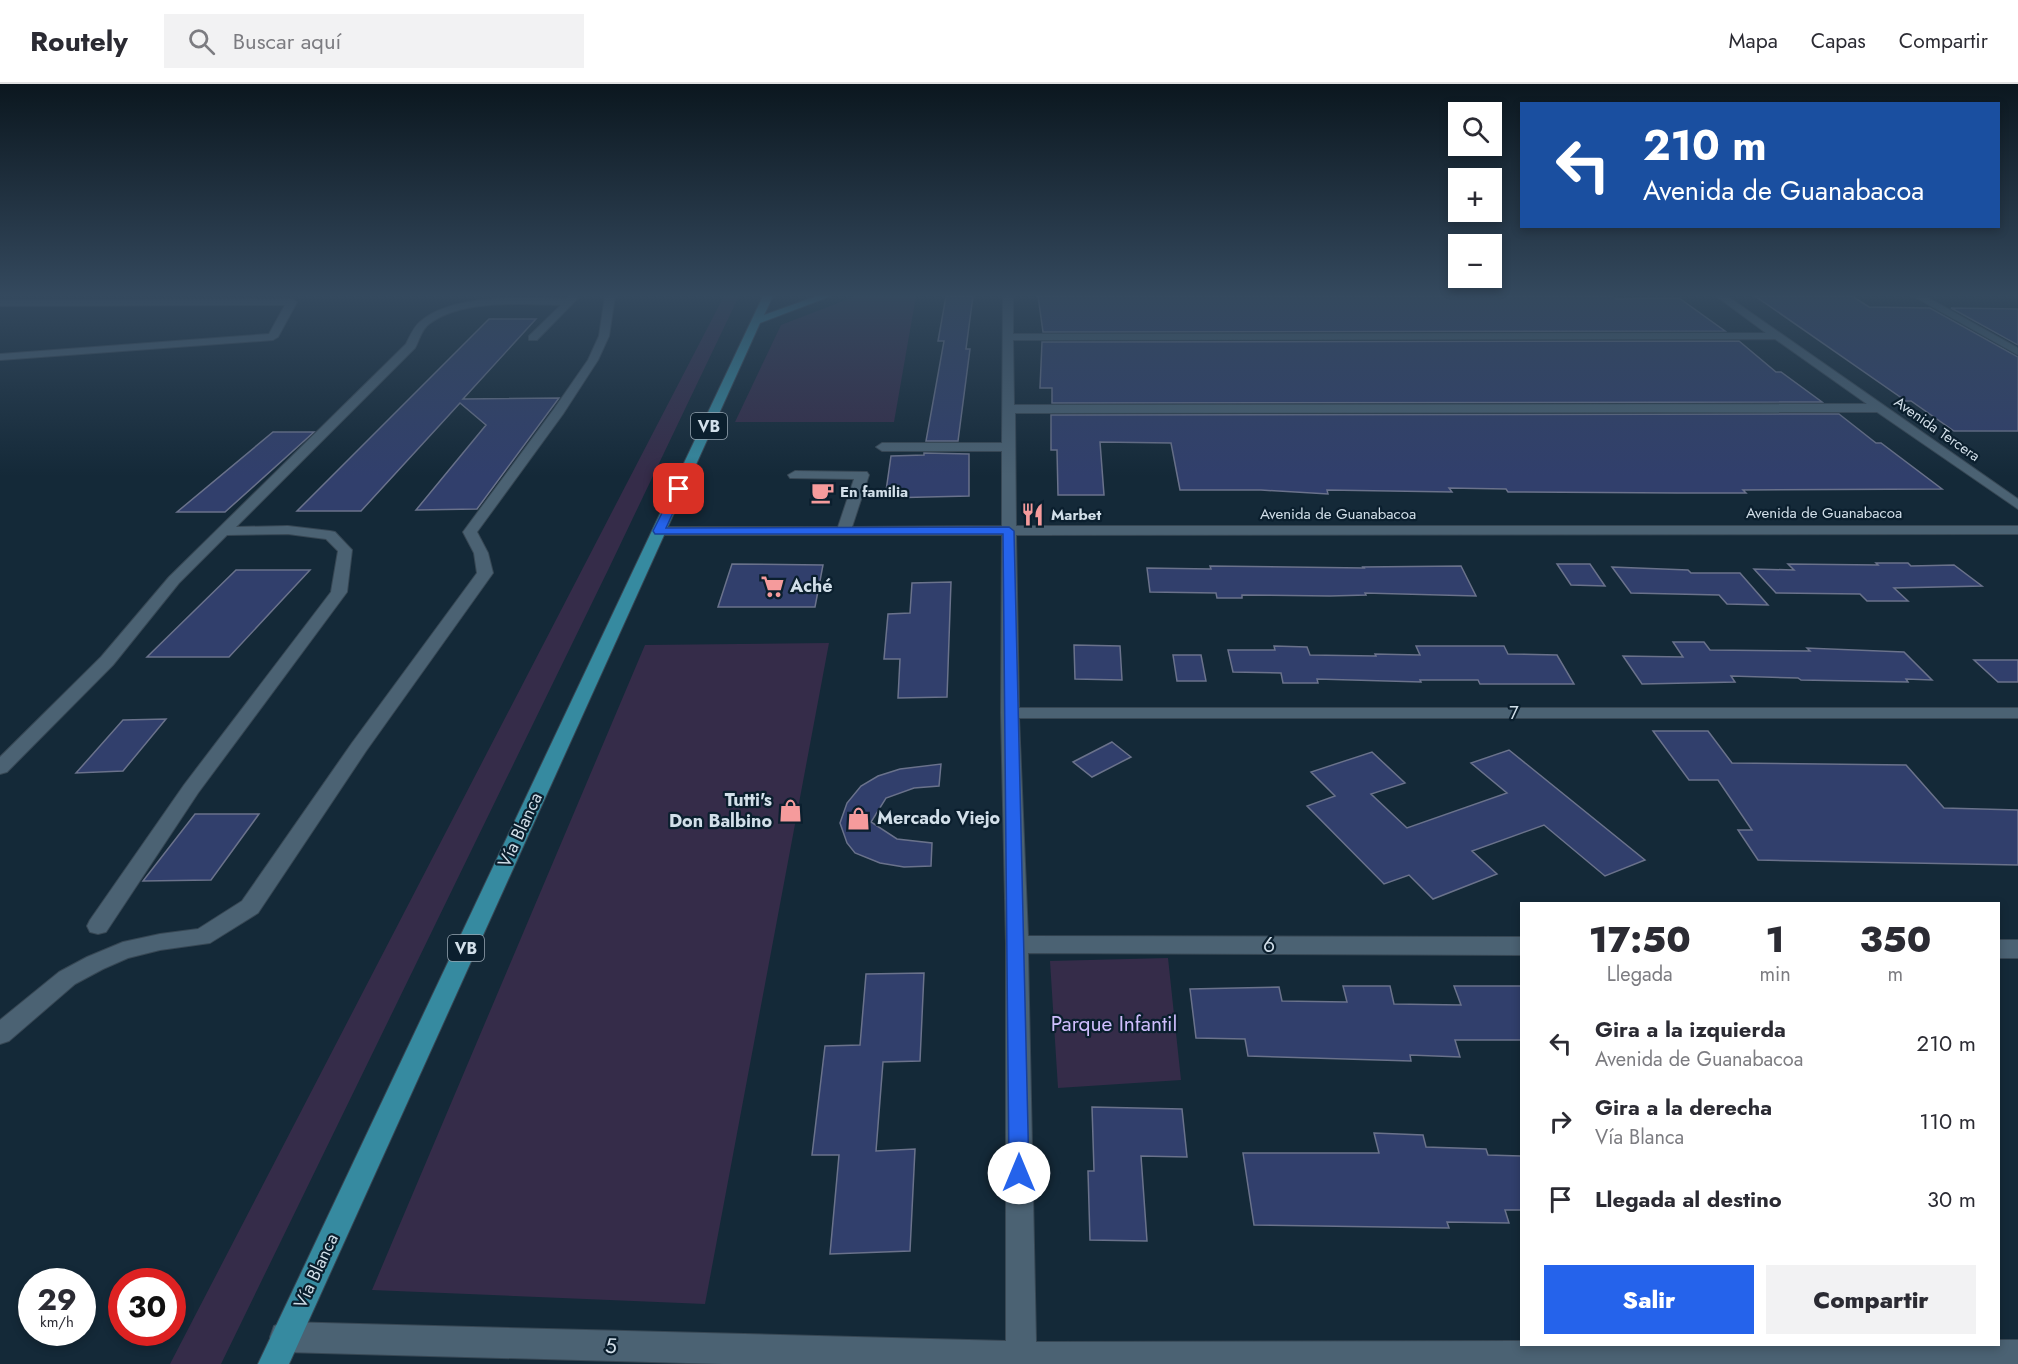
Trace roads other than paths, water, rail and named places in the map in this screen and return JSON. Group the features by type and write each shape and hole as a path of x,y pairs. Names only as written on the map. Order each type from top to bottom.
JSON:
{"main road":[{"name":"Vía Blanca","path":"279,1351 742,356"}],"street":[{"path":"0,357 17,356"},
{"path":"0,768 107,661 174,580 401,356"},
{"path":"0,1034 67,978 95,963 123,951 160,942 202,937 250,907 359,747 485,573 481,553 470,532 559,411 595,356"},
{"path":"1008,356 1010,409 1010,713 1017,944 1021,1361"},
{"name":"Avenida Tercera","path":"1805,356 2018,505"},
{"path":"1010,409 1880,408"},
{"path":"882,447 1010,447"},
{"path":"795,474 862,476 844,531"},
{"path":"98,926 191,789 339,592 345,550 330,535 288,530 224,531"},
{"name":"Avenida de Guanabacoa","path":"659,531 2018,530"},
{"name":"7","path":"1010,713 2018,713"},
{"name":"6","path":"1017,944 1520,946"},
{"path":"2000,949 2018,949"},
{"name":"5","path":"279,1351 1021,1361 2018,1355"}],"place":[{"name":"En familia","path":"822,492"},
{"name":"Marbet","path":"1033,515"},
{"name":"Aché","path":"772,586"},
{"name":"Tutti's Don Balbino","path":"790,810"},
{"name":"Mercado Viejo","path":"859,818"}],"park label":[{"name":"Parque Infantil","path":"1114,1024"}]}
